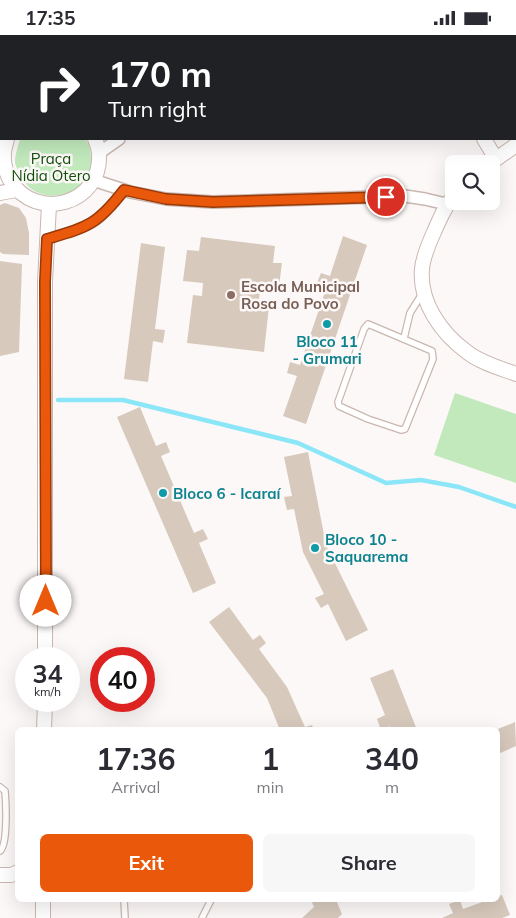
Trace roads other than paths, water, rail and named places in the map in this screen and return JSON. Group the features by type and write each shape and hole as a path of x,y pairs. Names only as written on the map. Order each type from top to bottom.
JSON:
{"street":[{"path":"7,140 3,155 3,177 26,197 37,203 49,205 66,202 82,194 93,180 98,167 99,153 95,140"},
{"path":"99,153 118,140"},
{"path":"484,140 490,155"},
{"path":"500,156 516,145"},
{"path":"93,180 124,190 166,199 213,202 405,197 445,200"},
{"path":"0,193 16,189"},
{"path":"45,647 45,282 49,205"},
{"path":"445,210 428,244 422,268 423,293 429,308 444,331 468,353 496,367 516,374"},
{"path":"44,727 45,712"},
{"path":"43,902 43,918"}],"lane":[{"path":"47,239 81,229 95,221 107,211 124,190"},
{"path":"404,338 410,313 423,293"},
{"path":"368,324 404,338 432,351 434,355 405,429 401,430 341,408 338,402 366,325 368,324"},
{"path":"0,787 5,791 6,818 4,846 0,851"},
{"path":"124,902 125,918"},
{"path":"202,918 210,902"}],"waterway":[{"path":"58,400 123,400 298,443 386,483 421,480 459,487 516,507"}],"place":[{"name":"Escola Municipal Rosa do Povo","path":"231,295"},
{"name":"Bloco 11 - Grumari","path":"327,324"},
{"name":"Bloco 6 - Icaraí","path":"163,493"},
{"name":"Bloco 10 - Saquarema","path":"315,548"}],"park label":[{"name":"Praça Nídia Otero","path":"51,166"}]}
